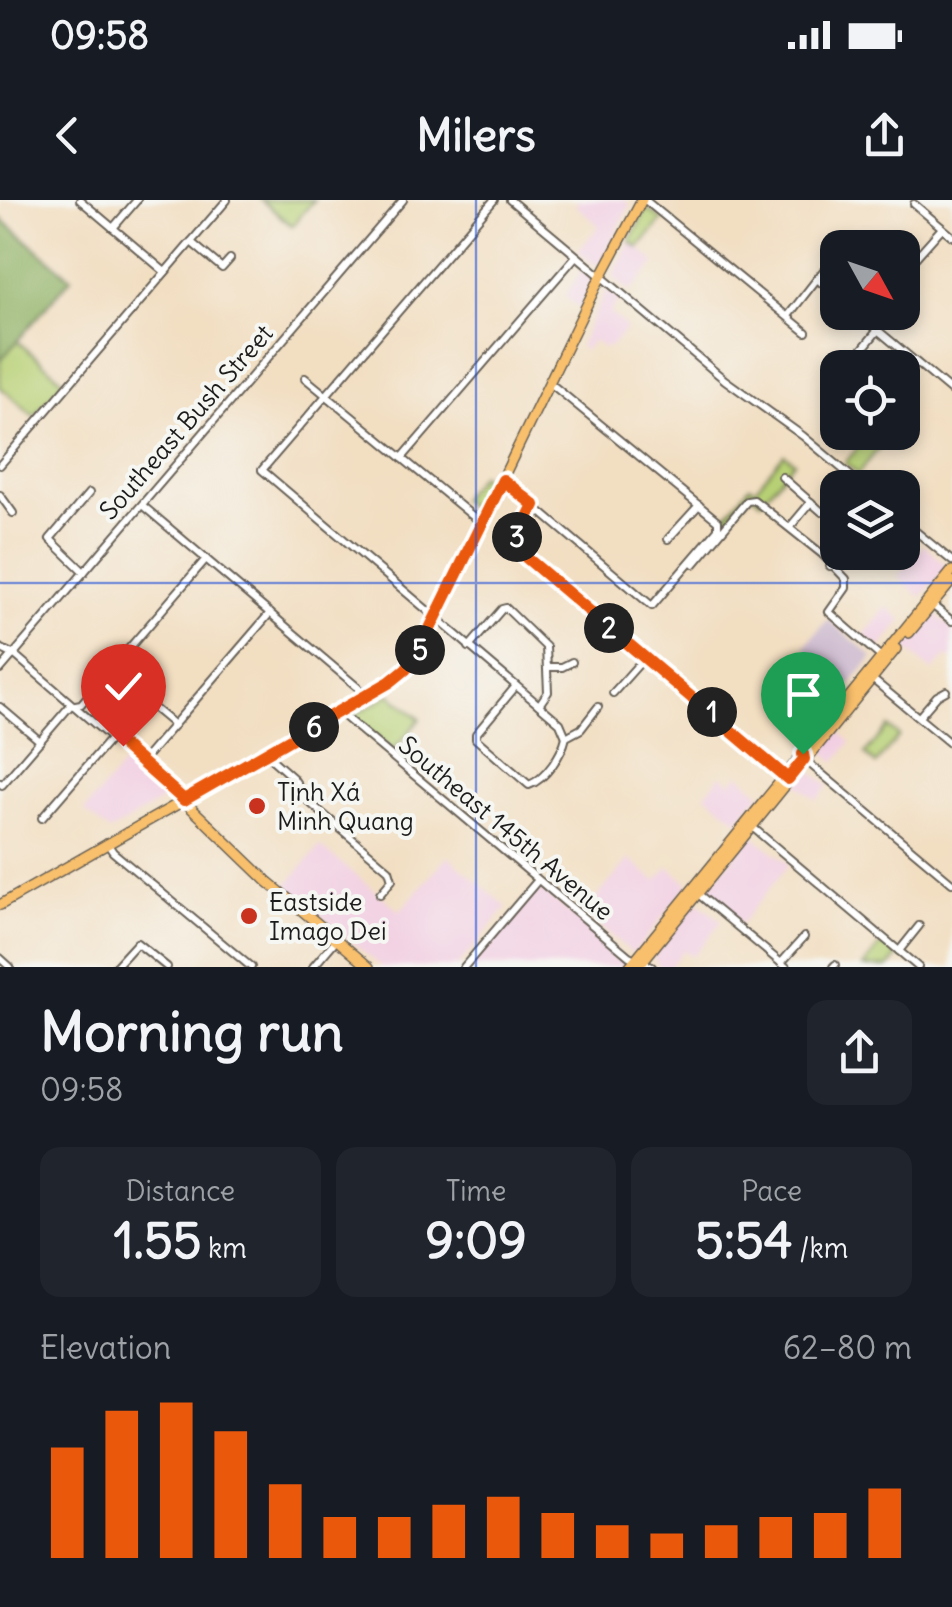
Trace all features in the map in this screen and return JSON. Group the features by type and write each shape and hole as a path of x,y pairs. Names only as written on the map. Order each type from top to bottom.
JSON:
{"main road":[{"path":"0,904 368,696 406,669 435,619 643,200"},
{"path":"640,964 705,873 804,759 952,571"},
{"path":"640,964 751,826 813,738 952,582"},
{"path":"804,759 813,738"},
{"path":"184,800 268,881 368,967"},
{"path":"697,893 705,873"}],"street":[{"path":"80,200 165,272"},
{"path":"113,228 138,200"},
{"path":"0,465 227,200"},
{"name":"Southeast Bush Street","path":"0,670 403,200"},
{"path":"494,200 262,472 560,723 566,737 563,748 540,779 530,785 478,742 476,734 516,686"},
{"path":"510,200 725,380 843,470"},
{"path":"643,200 806,332"},
{"path":"914,204 952,236"},
{"path":"920,253 942,228"},
{"path":"191,242 222,268 230,259"},
{"path":"402,458 576,256"},
{"path":"788,316 820,277"},
{"path":"862,350 878,330 952,392"},
{"path":"305,378 482,524"},
{"path":"503,480 652,606 719,524 550,383"},
{"path":"782,477 820,510"},
{"path":"84,572 50,539 89,493"},
{"path":"0,496 13,513"},
{"path":"694,564 750,499 820,552"},
{"path":"790,527 811,502"},
{"path":"142,505 368,696"},
{"path":"534,505 518,537 522,554 786,776"},
{"path":"668,539 700,505"},
{"path":"920,535 952,562"},
{"path":"1,784 70,706 80,704 206,559"},
{"path":"834,570 848,584 829,612 881,657"},
{"path":"932,605 952,621"},
{"path":"470,647 506,608 543,641 548,692 539,705"},
{"path":"141,763 270,613"},
{"path":"0,648 74,705 184,800"},
{"path":"613,693 646,656"},
{"path":"548,667 572,662"},
{"path":"869,676 952,745"},
{"path":"919,717 938,694 946,691"},
{"path":"0,707 40,741"},
{"path":"566,737 582,729 598,707"},
{"path":"156,710 174,725"},
{"name":"Southeast 145th Avenue","path":"340,712 640,964"},
{"path":"42,818 112,737"},
{"path":"266,754 293,778 308,802 392,875 380,894"},
{"path":"804,759 952,883"},
{"path":"751,826 918,967"},
{"path":"107,844 240,964 251,967"},
{"path":"464,967 538,880"},
{"path":"697,893 783,965 804,937"},
{"path":"899,951 920,926"},
{"path":"313,967 336,940"},
{"path":"115,967 137,944 167,967"},
{"path":"0,958 10,967"}],"shaded area":[{"path":"579,200 624,200 630,205 600,265 578,251 599,226 575,205"},
{"path":"630,241 656,263 630,292 613,276"},
{"path":"583,269 593,281 580,309 565,296"},
{"path":"611,291 620,299 610,313 627,328 611,346 604,348 593,340 584,351 579,346 605,292"},
{"path":"924,544 947,567 933,584 929,582 921,597 897,577 903,570 920,570 920,549"},
{"path":"887,607 903,620 879,649 863,636"},
{"path":"934,613 952,628 952,660 946,656 933,671 905,648"},
{"path":"828,619 873,657 849,686 804,647"},
{"path":"837,730 851,742 835,762 821,749"},
{"path":"127,760 165,791 167,797 110,832 84,811"},
{"path":"806,767 829,786 817,800 794,782"},
{"path":"739,774 761,793 738,821 705,794 721,775 731,783"},
{"path":"752,835 789,864 741,924 704,892"},
{"path":"320,846 400,911 448,856 507,907 457,967 382,967 286,886"},
{"path":"629,859 656,881 669,867 689,884 633,954 584,913"},
{"path":"538,887 625,958 622,967 468,967"},
{"path":"697,902 722,921 692,957 683,950 670,967 660,967 653,957"}],"green space":[{"path":"261,200 314,200 292,226"},
{"path":"647,208 662,220 638,248 630,241"},
{"path":"0,218 71,278 17,341 64,381 34,416 0,387"},
{"path":"0,218 71,278 0,361"},
{"path":"856,450 877,450 861,470 853,470 845,463"},
{"path":"784,454 794,462 761,501 751,494 727,522 723,519 750,486 755,489"},
{"path":"480,475 492,485 476,513 460,499"},
{"path":"390,694 420,719 393,751 352,717"},
{"path":"888,727 899,736 876,764 865,754"},
{"path":"882,943 898,956 889,967 863,967"}],"place":[{"name":"Tịnh Xá Minh Quang","path":"257,806"},
{"name":"Eastside Imago Dei","path":"249,916"}],"route":[{"path":"123,746 184,800 399,676 419,651 503,480 534,505 518,537 517,546 522,554 788,779 804,759 803,754"}]}
